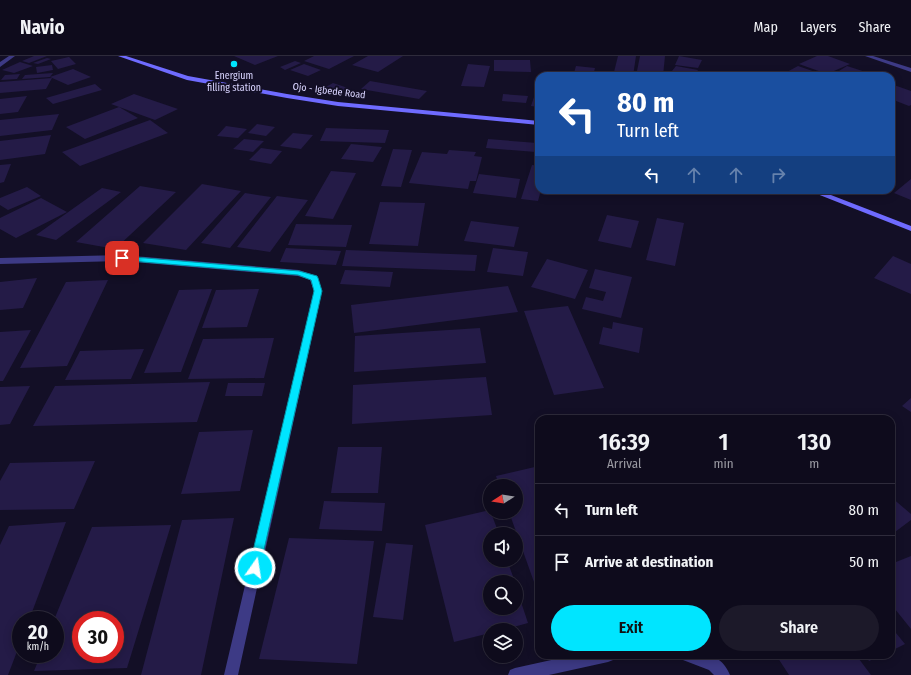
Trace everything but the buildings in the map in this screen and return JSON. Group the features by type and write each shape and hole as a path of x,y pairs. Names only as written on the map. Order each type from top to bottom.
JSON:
{"main road":[{"name":"Ojo - Igbede Road","path":"121,56 187,78 287,96 338,104 535,123"},
{"path":"822,194 911,229"}],"street":[{"path":"0,65 12,56"},
{"path":"868,56 911,70"},
{"path":"0,261 122,258 299,273 314,278 318,291 231,675"},
{"path":"515,675 589,659"},
{"path":"700,659 714,664 723,675"}],"place":[{"name":"Energium filling station","path":"234,64"}],"route":[{"path":"122,258 299,273 314,278 318,291 255,568"}]}
